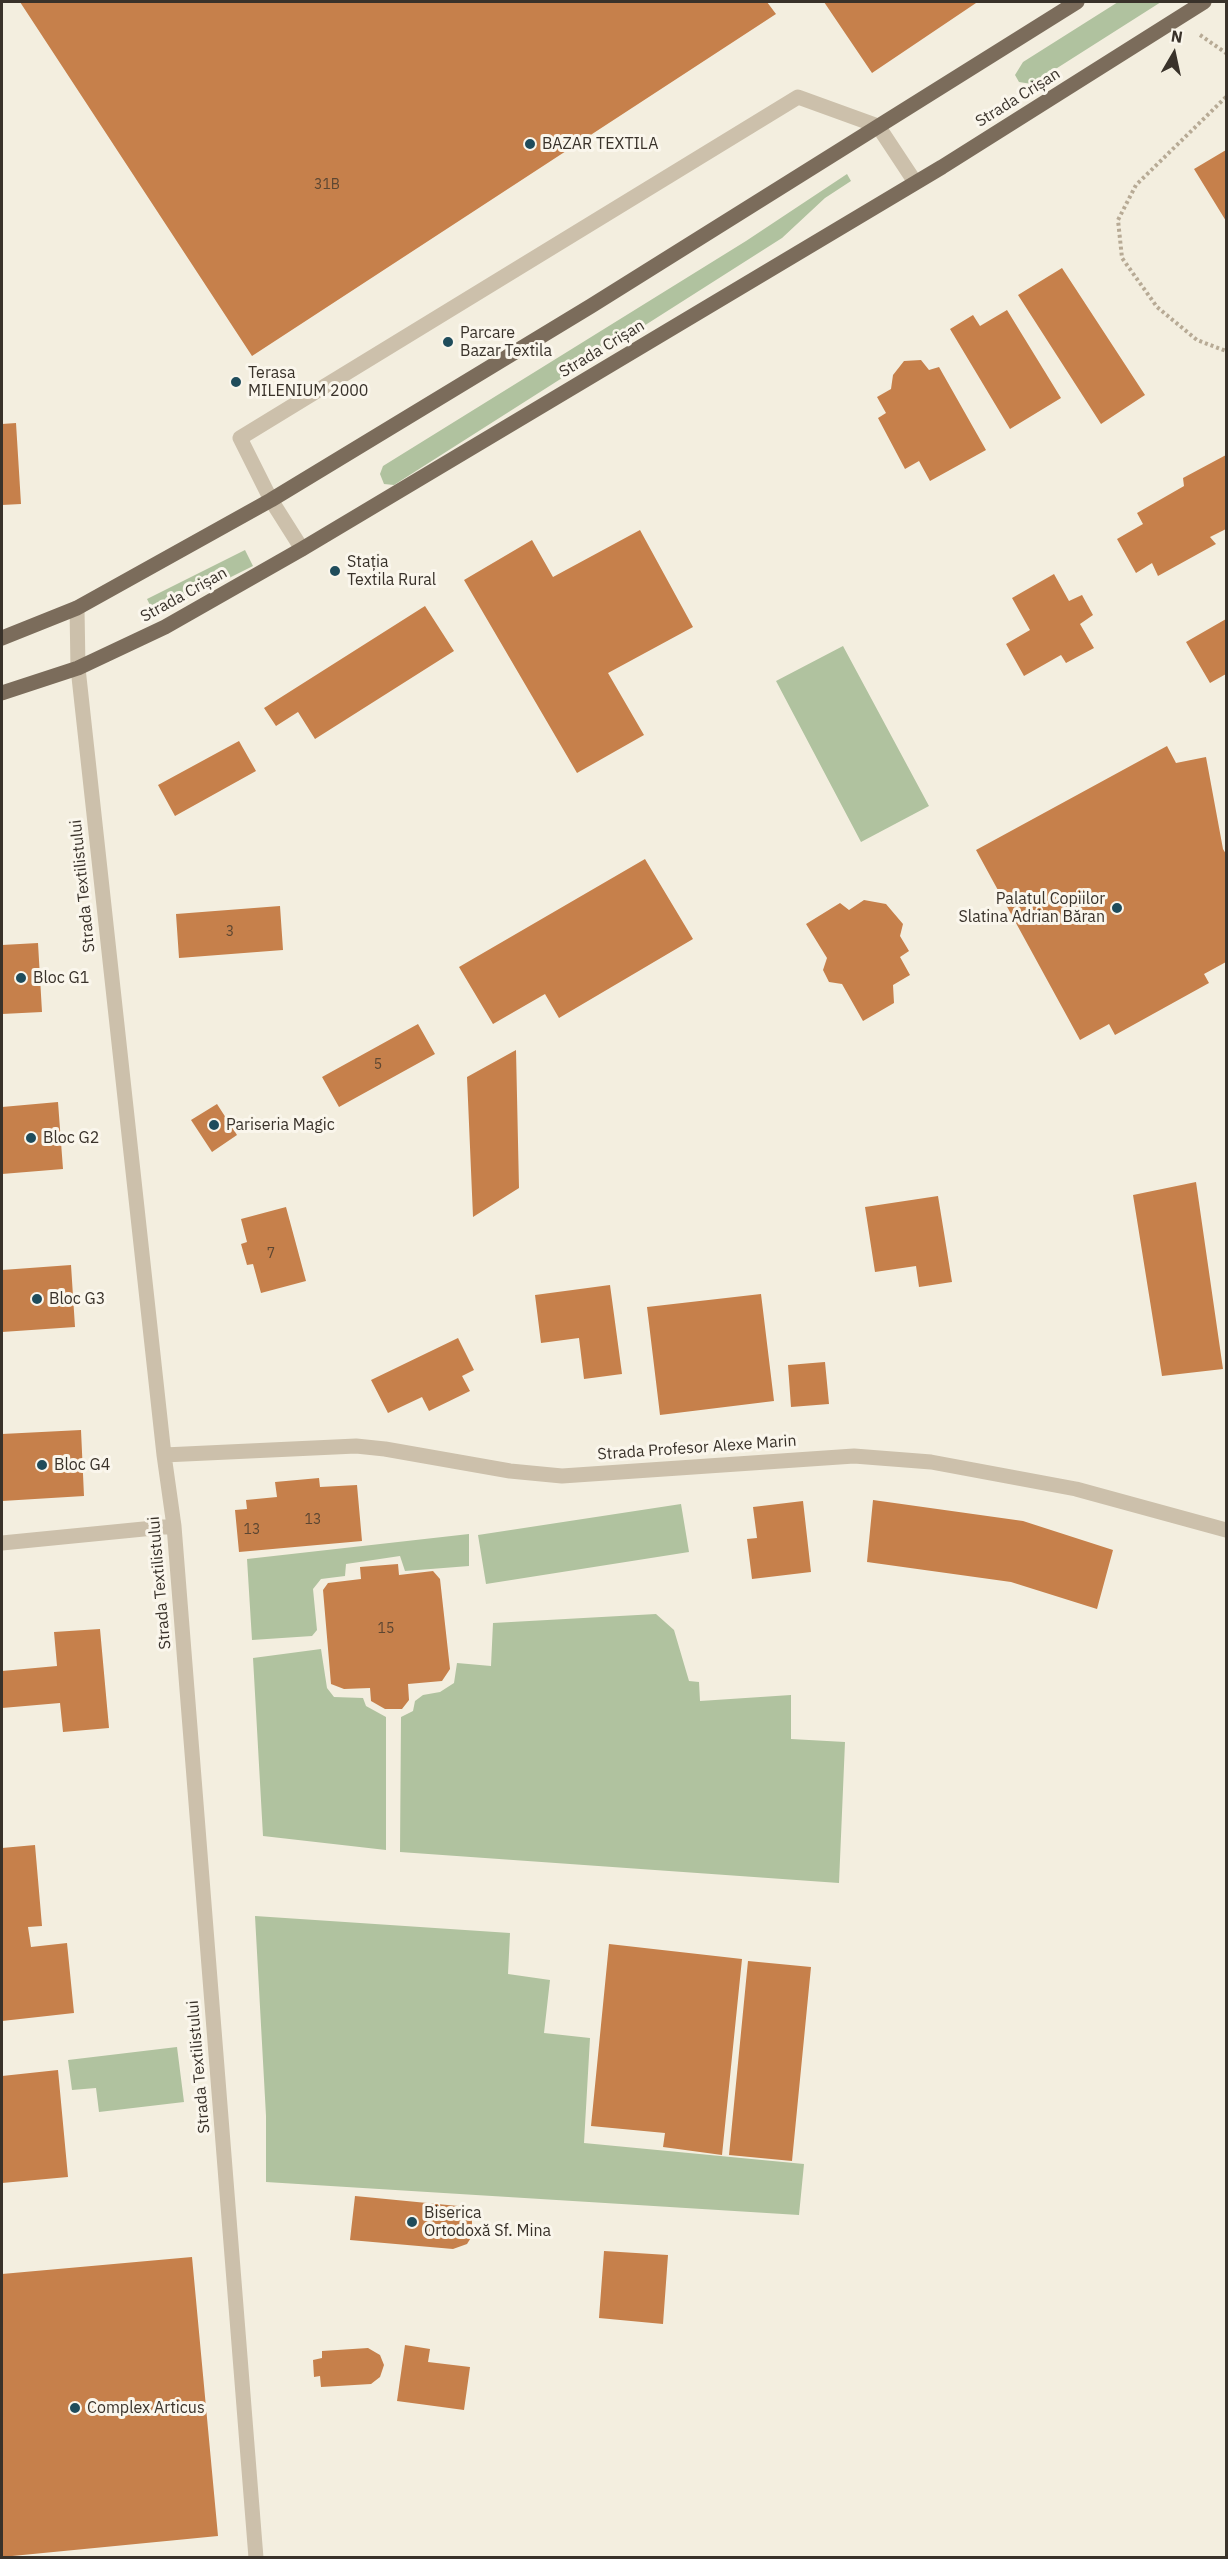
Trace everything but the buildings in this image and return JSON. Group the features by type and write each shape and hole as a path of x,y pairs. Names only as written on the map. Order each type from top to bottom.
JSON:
{"main road":[{"path":"2,638 78,608 271,500 591,306 1077,2"},
{"name":"Strada Crișan","path":"2,693 78,668 165,627 302,549 915,182 1204,2"}],"street":[{"path":"302,549 271,500 240,438 798,98 878,126 915,182"},
{"name":"Strada Textilistului","path":"78,608 78,668 164,1455 174,1526 256,2558"},
{"name":"Strada Profesor Alexe Marin","path":"164,1455 356,1446 510,1471 562,1476 854,1456 931,1462 1076,1489 1227,1530"},
{"path":"2,1543 174,1526"}],"path":[{"path":"1227,97 1136,186 1118,220 1122,258 1157,307 1197,340 1227,351"}],"green space":[{"path":"1118,2 1161,2 1032,84 1019,82 1015,75 1023,62"},
{"path":"847,174 851,181 825,198 782,238 394,485 384,484 380,474 383,466 746,241"},
{"path":"245,550 253,566 155,615 147,599"},
{"path":"843,646 929,806 861,842 776,681"},
{"path":"681,1504 689,1552 486,1584 478,1535"},
{"path":"469,1534 469,1566 405,1571 400,1556 346,1564 345,1576 321,1579 313,1589 317,1630 312,1636 252,1640 247,1559"},
{"path":"656,1614 674,1630 689,1681 699,1682 700,1701 791,1695 791,1739 845,1742 839,1883 400,1852 401,1717 413,1711 415,1701 423,1695 440,1692 454,1683 457,1663 491,1666 493,1623"},
{"path":"321,1649 327,1688 334,1697 363,1698 366,1706 386,1717 386,1850 263,1836 253,1658"},
{"path":"255,1916 510,1933 508,1974 550,1980 544,2033 590,2038 584,2143 804,2164 799,2215 266,2182 266,2116"},
{"path":"177,2047 184,2102 99,2112 96,2088 72,2090 68,2060"}],"place":[{"name":"BAZAR TEXTILA","path":"530,144"},
{"name":"Parcare Bazar Textila","path":"448,342"},
{"name":"Terasa MILENIUM 2000","path":"236,382"},
{"name":"Stația Textila Rural","path":"335,571"},
{"name":"Palatul Copiilor Slatina Adrian Băran","path":"1117,908"},
{"name":"Bloc G1","path":"21,978"},
{"name":"Pariseria Magic","path":"214,1125"},
{"name":"Bloc G2","path":"31,1138"},
{"name":"Bloc G3","path":"37,1299"},
{"name":"Bloc G4","path":"42,1465"},
{"name":"Biserica Ortodoxă Sf. Mina","path":"412,2222"},
{"name":"Complex Articus","path":"75,2408"}]}
